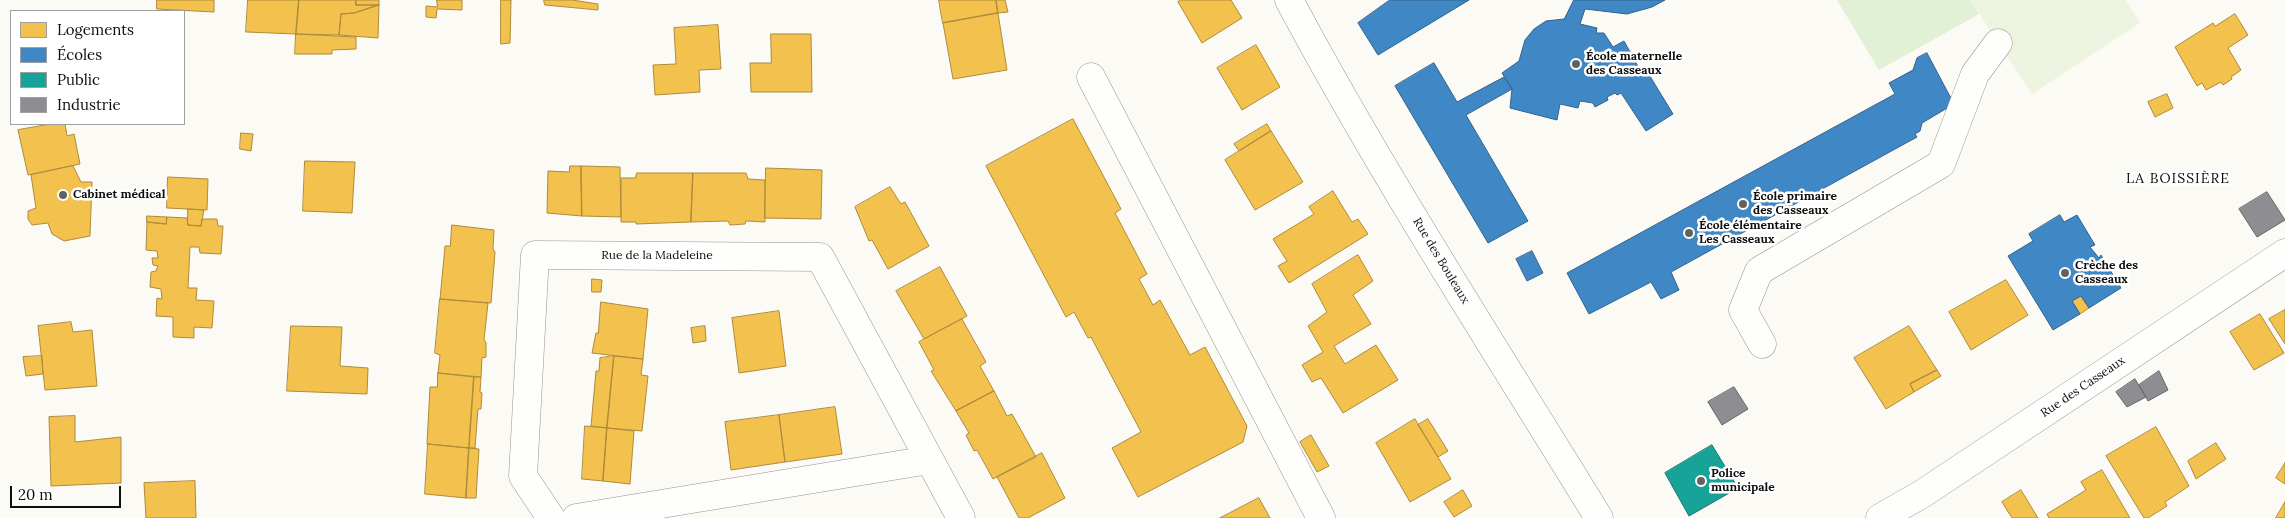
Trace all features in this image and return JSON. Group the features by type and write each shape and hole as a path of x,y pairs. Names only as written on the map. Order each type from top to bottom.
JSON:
{"street":[{"name":"Rue des Bouleaux","path":"1290,0 1324,65 1455,286 1599,518"},
{"path":"1762,344 1743,310 1759,270 1940,164 1975,74 1998,43"},
{"path":"1091,77 1321,518"},
{"name":"Rue des Casseaux","path":"1880,518 1922,494 2285,253"},
{"name":"Rue de la Madeleine","path":"551,518 523,476 535,255 820,257 961,518"},
{"path":"576,518 929,460"}],"green space":[{"path":"1837,0 1970,0 1979,14 1879,70"},
{"path":"1970,0 2125,0 2140,23 2032,94"}],"building: Logements":[{"path":"157,0 214,0 214,12 157,9"},
{"path":"248,0 299,0 296,34 246,32"},
{"path":"299,0 356,0 356,5 379,5 354,13 341,14 339,35 296,34"},
{"path":"356,0 379,0 379,5 356,5"},
{"path":"437,0 462,0 462,10 437,9 436,18 426,17 426,6 437,7"},
{"path":"501,0 511,0 510,43 501,44"},
{"path":"544,0 572,0 598,4 598,10 545,5"},
{"path":"939,0 996,0 998,13 943,23"},
{"path":"996,0 1005,0 1008,12 998,13"},
{"path":"1181,0 1231,0 1242,18 1202,43 1178,2"},
{"path":"379,5 378,38 339,35 341,14 354,13"},
{"path":"998,13 1007,70 953,79 943,23"},
{"path":"2235,14 2248,35 2228,48 2241,70 2223,85 2221,82 2206,90 2202,83 2197,86 2175,47 2213,23 2215,26"},
{"path":"718,25 721,69 699,70 700,92 655,95 653,65 676,64 674,28"},
{"path":"296,34 356,37 356,49 332,50 332,54 295,54"},
{"path":"771,34 811,34 812,92 751,92 750,63 771,63"},
{"path":"1256,45 1280,87 1242,110 1217,68"},
{"path":"2167,94 2173,108 2155,117 2148,102"},
{"path":"1073,119 1121,209 1115,213 1147,274 1139,279 1153,305 1160,300 1190,355 1205,347 1247,426 1243,442 1138,497 1112,448 1141,432 1091,337 1088,338 1074,312 1066,317 986,166"},
{"path":"1267,124 1271,131 1239,151 1234,144"},
{"path":"46,125 65,125 67,136 74,134 80,164 28,175 18,130"},
{"path":"1271,131 1303,182 1255,210 1225,160"},
{"path":"241,133 253,134 251,151 240,149"},
{"path":"305,161 355,162 352,213 303,211"},
{"name":"Cabinet médical","path":"73,166 81,182 92,182 90,236 64,241 52,234 48,223 32,225 28,219 28,211 36,208 31,175"},
{"path":"570,166 581,166 582,216 547,213 548,171 569,172"},
{"path":"581,166 620,167 621,217 582,216"},
{"path":"766,168 822,170 821,219 765,218"},
{"path":"637,173 693,173 691,222 636,224 636,222 621,222 621,178 635,178"},
{"path":"693,173 746,173 748,179 765,180 765,222 746,221 745,224 730,225 728,221 691,222"},
{"path":"168,177 208,179 207,210 167,208"},
{"path":"890,187 901,204 905,202 929,246 888,269 872,240 869,241 855,207"},
{"path":"1333,191 1352,222 1358,219 1368,234 1289,283 1278,266 1287,261 1273,239 1314,214 1309,207"},
{"path":"188,209 204,210 201,226 188,225"},
{"path":"147,216 167,217 166,224 147,222"},
{"path":"167,217 187,218 188,225 201,226 202,219 217,219 218,226 223,226 221,254 200,253 199,247 190,247 188,288 197,288 196,300 214,301 212,328 194,327 194,338 173,337 173,317 156,316 157,298 162,299 161,289 150,287 151,272 156,271 158,266 153,265 152,258 158,258 157,251 146,250 147,222 166,224"},
{"path":"452,225 494,230 493,249 495,252 491,303 440,299 445,246 450,246"},
{"path":"1358,255 1373,281 1353,295 1371,324 1334,346 1345,364 1376,345 1398,380 1343,413 1321,378 1312,382 1302,365 1323,352 1308,326 1327,312 1312,284"},
{"path":"940,267 967,316 924,339 896,291"},
{"path":"592,279 602,280 601,292 592,292"},
{"path":"2006,280 2028,315 1971,350 1949,312"},
{"path":"2081,296 2089,308 2080,314 2072,301"},
{"path":"440,299 488,303 484,340 486,342 486,357 482,358 481,377 438,373 440,355 435,353"},
{"path":"601,302 648,309 643,359 592,353 596,333 598,333"},
{"path":"2285,310 2285,344 2269,319"},
{"path":"779,311 786,366 739,373 732,318"},
{"path":"2260,314 2284,353 2254,370 2230,332"},
{"path":"962,319 986,362 980,366 994,391 956,411 931,371 934,370 919,342"},
{"path":"71,322 73,332 92,330 97,386 45,390 38,326"},
{"path":"291,326 342,327 340,366 368,368 367,394 287,391"},
{"path":"705,326 706,341 693,343 691,328"},
{"path":"1909,326 1937,370 1910,384 1914,392 1886,409 1854,358"},
{"path":"42,356 43,374 26,376 23,357"},
{"path":"614,356 607,428 591,426 596,371 599,371 600,358"},
{"path":"614,356 643,359 641,375 648,376 642,431 607,428"},
{"path":"1937,370 1941,376 1914,392 1910,384"},
{"path":"438,373 474,377 469,448 427,444 430,387 437,387"},
{"path":"474,377 481,377 481,409 478,409 475,448 469,448"},
{"path":"994,391 1007,416 1012,414 1036,457 993,479 977,450 974,451 966,435 969,433 956,411"},
{"path":"835,407 842,454 785,462 779,415"},
{"path":"779,415 785,462 731,470 725,422"},
{"path":"75,416 75,442 121,437 121,483 51,486 49,417"},
{"path":"1415,419 1451,479 1410,502 1376,443"},
{"path":"1428,419 1448,451 1438,457 1418,425"},
{"path":"585,426 607,428 603,481 582,479"},
{"path":"2156,427 2189,486 2165,502 2167,506 2148,518 2144,518 2106,456"},
{"path":"607,428 634,431 630,484 603,481"},
{"path":"1311,435 1329,466 1317,472 1300,442"},
{"path":"2216,443 2226,459 2196,479 2188,461"},
{"path":"428,444 469,448 466,498 425,494"},
{"path":"469,448 479,449 476,498 466,498"},
{"path":"1042,453 1065,498 1028,518 1019,518 997,477"},
{"path":"2285,463 2285,484 2276,478"},
{"path":"2102,470 2130,518 2049,518 2047,514 2086,490 2081,482"},
{"path":"195,481 196,518 146,518 144,483"},
{"path":"1463,490 1472,506 1454,517 1444,502"},
{"path":"2021,490 2038,518 2012,518 2002,502"},
{"path":"1259,498 1270,518 1220,518"},
{"path":"2285,502 2285,518 2276,518"}],"building: Écoles":[{"path":"1390,0 1469,0 1378,55 1358,23"},
{"name":"École maternelle des Casseaux","path":"1574,0 1665,0 1652,7 1627,14 1585,9 1580,24 1597,28 1596,33 1604,33 1613,47 1624,41 1640,70 1645,68 1673,114 1646,131 1621,93 1617,95 1615,93 1607,97 1608,100 1595,107 1593,103 1580,101 1578,108 1560,104 1557,120 1510,108 1512,89 1502,73 1519,61 1525,40 1534,29 1546,21 1564,19"},
{"name":"École primaire des Casseaux","path":"1927,53 1954,104 1922,123 1920,131 1915,134 1917,137 1671,272 1679,290 1661,299 1651,282 1589,314 1567,273 1895,94 1889,83 1913,70 1917,58"},
{"path":"1434,63 1457,102 1504,77 1512,89 1466,115 1528,221 1488,243 1395,86"},
{"name":"Crèche des Casseaux","path":"2060,215 2064,222 2077,215 2095,245 2090,247 2099,258 2101,255 2121,288 2089,308 2081,296 2072,301 2080,314 2053,330 2008,256 2033,241 2029,234"},
{"path":"1532,251 1543,273 1527,281 1516,259"}],"building: Public":[{"name":"Police municipale","path":"1712,445 1738,488 1689,516 1665,473"}],"building: Industrie":[{"path":"2267,192 2285,220 2257,237 2239,209"},
{"path":"2159,371 2168,390 2148,401 2139,385"},
{"path":"2135,379 2146,397 2127,407 2116,392"},
{"path":"1734,387 1748,409 1722,425 1708,402"}],"place":[{"name":"École maternelle des Casseaux","path":"1576,64"},
{"name":"Cabinet médical","path":"63,195"},
{"name":"École primaire des Casseaux","path":"1743,204"},
{"name":"École élémentaire Les Casseaux","path":"1689,233"},
{"name":"Crèche des Casseaux","path":"2065,273"},
{"name":"Police municipale","path":"1701,481"}],"district":[{"name":"LA BOISSIÈRE","path":"2178,179"}]}
